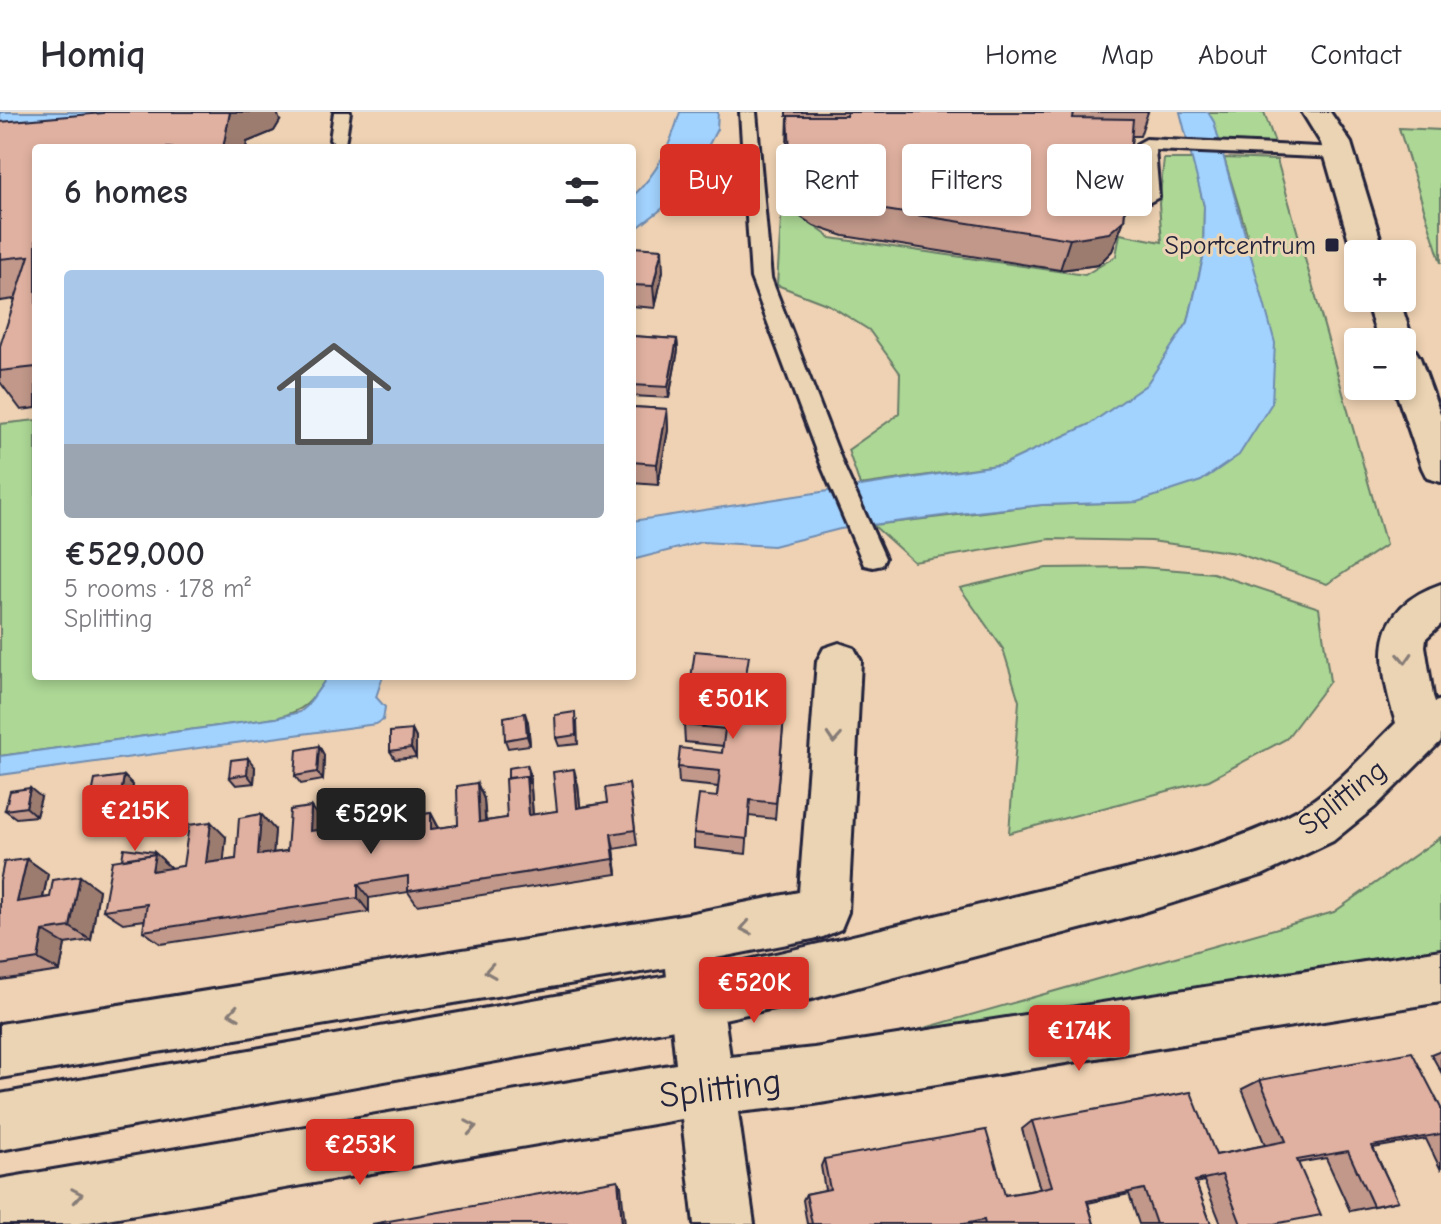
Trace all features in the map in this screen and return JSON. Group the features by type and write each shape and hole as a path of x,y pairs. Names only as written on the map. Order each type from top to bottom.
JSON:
{"street":[{"path":"1316,112 1338,136 1365,240"},
{"path":"1416,397 1441,468"},
{"name":"Splitting","path":"0,1122 697,998 792,978 1125,893 1262,852 1316,825 1358,792 1431,724 1404,663 1405,636 1418,619 1441,601"},
{"path":"0,1051 688,939 823,912 839,661"},
{"path":"688,939 724,1224"},
{"name":"Splitting","path":"0,1208 706,1087 814,1076 1441,976"}],"lane":[{"path":"339,140 342,112"},
{"path":"748,112 761,278 833,467 873,558"},
{"path":"1152,144 1232,149 1338,136"}],"green space":[{"path":"1208,112 1264,112 1275,143 1219,141"},
{"path":"1399,128 1441,130 1441,263"},
{"path":"1224,158 1277,160 1386,545 1327,584 1236,553 1151,541 1050,539 914,562 873,525 1041,505 1137,502 1248,237"},
{"path":"1164,159 1193,159 1204,206 1203,258 1188,322 1147,385 1090,424 1004,464 860,485 848,450 899,414 900,373 869,330 829,305 777,285 781,216 800,216 831,238 1085,275 1116,256 1120,234 1162,242 1159,204"},
{"path":"32,420 32,680 325,680 307,704 276,718 0,756 0,424"},
{"path":"1141,567 1213,573 1319,608 1330,681 1286,739 1209,780 1009,833 1019,701 1003,649 960,588 1046,568"},
{"path":"1441,837 1441,951 847,1050 1334,912"}],"water":[{"path":"0,112 118,112 78,119 42,144 32,144 32,149 0,156"},
{"path":"680,112 718,112 717,129 709,144 668,144"},
{"path":"1180,112 1208,112 1214,122 1275,343 1272,403 1239,455 1201,481 1137,502 1042,505 958,514 840,529 773,546 702,542 636,559 636,520 1004,464 1090,424 1146,385 1188,322 1203,258 1204,206"},
{"path":"660,161 660,210 636,229 636,193"},
{"path":"325,680 382,680 376,697 385,707 383,720 376,724 0,775 0,756 276,718 300,712"}],"building":[{"path":"230,112 224,144 32,144 32,367 0,371 0,346 29,256 0,259 0,122 103,113"},
{"path":"847,112 1074,112 1073,118 1133,119 1131,144 1047,144 1047,216 1124,216 1124,220 1109,233 1070,239 923,216 1031,216 1031,144 902,144 902,213 886,210 886,144 790,144 788,116 847,116"},
{"path":"636,247 662,249 653,286 636,285"},
{"path":"636,336 677,339 668,387 636,385"},
{"path":"636,407 667,409 657,464 636,462"},
{"path":"695,651 749,656 746,675 773,677 770,704 766,703 765,716 784,717 776,803 750,800 747,839 694,833 699,795 717,797 720,771 678,767 680,748 722,753 725,729 684,725"},
{"path":"575,712 576,735 556,738 555,715"},
{"path":"525,713 527,736 505,740 504,717"},
{"path":"412,730 411,748 390,751 390,732"},
{"path":"319,746 317,772 295,776 297,750"},
{"path":"248,758 247,774 229,777 231,760"},
{"path":"527,765 529,784 526,776 508,778 508,768"},
{"path":"574,769 577,808 607,803 605,788 629,784 635,830 611,834 614,859 408,891 408,876 358,884 358,898 143,931 147,904 103,910 112,861 155,854 152,871 183,866 189,825 211,822 206,863 236,859 239,818 261,814 258,855 287,851 290,810 311,807 310,831 431,813 431,829 458,825 457,786 477,783 479,822 507,818 505,779 526,776 529,815 557,811 553,772"},
{"path":"124,776 120,800 90,804 95,780"},
{"path":"30,788 26,807 5,810 10,791"},
{"path":"124,848 154,852 154,854 122,859"},
{"path":"27,859 17,902 50,897 53,880 80,876 70,927 43,931 38,959 0,965 0,881 4,862"},
{"path":"1412,1052 1441,1108 1441,1134 1372,1146 1398,1201 1373,1206 1348,1151 1297,1160 1321,1215 1274,1224 1241,1224 1222,1175 1195,1181 1211,1224 1156,1224 1144,1189 1087,1201 1094,1224 985,1224 984,1220 964,1224 812,1224 806,1194 830,1189 824,1159 986,1130 1005,1195 1030,1191 1052,1186 1032,1121 1191,1092 1216,1155 1286,1141 1260,1080"},
{"path":"618,1180 622,1224 372,1224"}],"place":[{"name":"Sportcentrum","path":"1332,245"}]}
